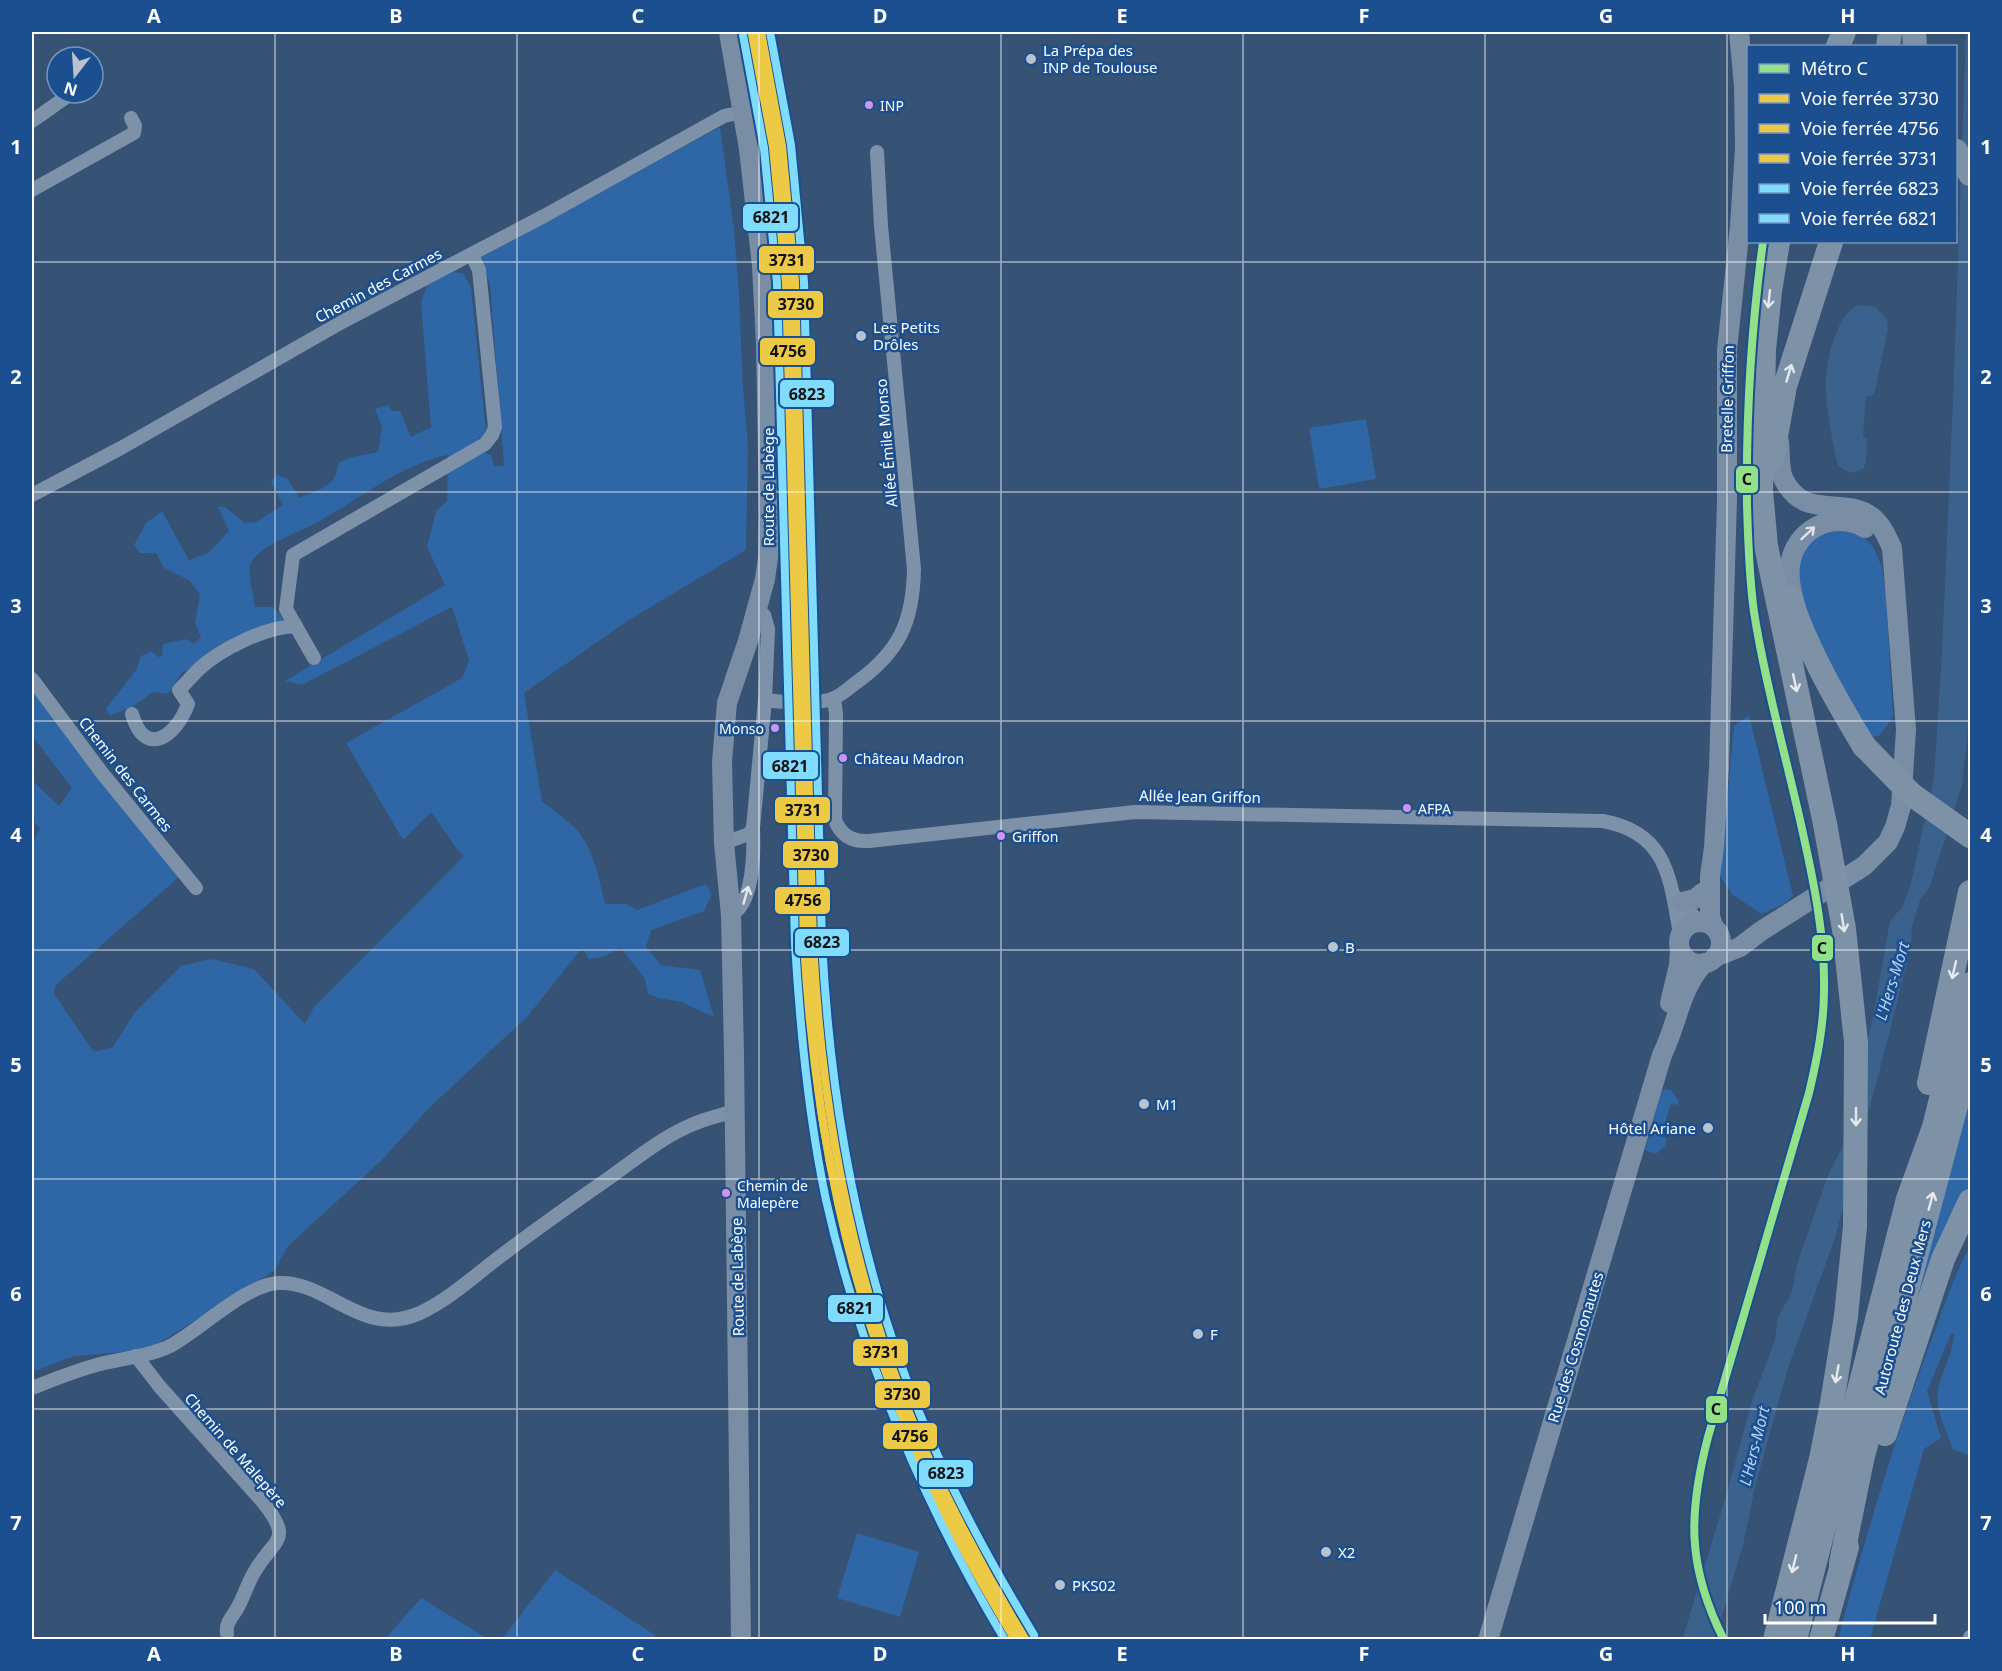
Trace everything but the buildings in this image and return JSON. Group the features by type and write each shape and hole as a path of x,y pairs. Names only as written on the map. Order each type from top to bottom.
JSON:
{"highway":[{"path":"1957,153 1971,174"},
{"path":"1775,1640 1821,1459 1846,1316 1855,1227 1856,1042 1844,929 1825,824 1766,546 1761,491 1764,350 1778,243"},
{"path":"1831,243 1785,386 1771,462 1770,493 1777,552 1783,578 1800,626 1831,690 1864,746"},
{"path":"1775,585 1794,630 1833,704 1849,729 1911,794 1971,836"},
{"path":"1908,1199 1920,1122 1971,892"},
{"path":"1795,1640 1908,1199 1934,1127 1971,984"},
{"name":"Autoroute des Deux Mers","path":"1841,1563 1862,1460 1971,1053"},
{"path":"1821,1640 1841,1563 1905,1375 1925,1306 1943,1259 1971,1201"},
{"path":"1905,1375 1953,1263 1971,1231"}],"main road":[{"name":"Route de Labège","path":"729,32 754,185 762,266 766,343 768,558 757,611 727,703 722,762 724,843 731,915 741,1640"},
{"name":"Bretelle Griffon","path":"1692,922 1710,916 1706,884 1714,847 1719,768 1727,500 1727,350 1740,226 1745,148 1744,86 1739,32"},
{"path":"1706,884 1695,899 1687,959 1692,962 1709,960 1740,947 1761,931 1864,866 1879,854 1888,842 1901,806 1906,730 1892,548 1885,532 1873,518 1858,510 1811,505 1790,488 1782,476 1778,431"},
{"path":"1800,626 1789,577 1790,563 1795,549 1806,533 1819,524 1836,520 1855,522 1873,533 1884,549 1896,583"},
{"path":"1692,922 1738,935 1751,935 1761,931"},
{"path":"1692,922 1721,940 1718,952 1709,960"},
{"name":"Rue des Cosmonautes","path":"1662,1055 1661,1038 1692,922"},
{"name":"Rue des Cosmonautes","path":"1488,1640 1662,1055 1690,978 1709,960"}],"street":[{"path":"32,121 55,105"},
{"name":"Chemin des Carmes","path":"32,495 121,448 373,305 472,255 723,116 743,112"},
{"path":"32,190 134,133 135,126 131,117"},
{"name":"Allée Émile Monso","path":"834,699 869,674 895,647 910,614 914,591 914,569 881,226 877,152"},
{"path":"314,658 286,609 293,555 485,444 492,435 495,427 485,311 479,270 472,255"},
{"path":"731,915 739,911 745,902 753,842 765,699 768,629 764,615 757,611"},
{"path":"132,714 135,724 146,736 154,741 161,740 183,718 188,704 180,690 200,668 237,643 284,626 296,626"},
{"name":"Chemin des Carmes","path":"32,679 102,772 196,888"},
{"path":"765,699 791,701 834,699"},
{"name":"Allée Jean Griffon","path":"834,699 836,714 835,820 840,831 856,840 869,841 1135,812 1603,821 1628,827 1646,838 1662,859 1692,922"},
{"path":"724,843 749,834 753,828"},
{"path":"32,1388 83,1369 171,1345 245,1296 276,1283 301,1286 359,1314 372,1317 404,1317 418,1314 454,1292 526,1237 656,1145 695,1123 735,1111"},
{"name":"Chemin de Malepère","path":"136,1356 160,1387 274,1515 279,1528 280,1536 256,1569 228,1623 227,1634"}],"shaded area":[{"path":"720,127 734,229 739,294 748,446 746,550 629,620 524,693 542,801 572,825 582,837 595,865 605,904 626,904 637,910 706,884 712,894 704,911 651,930 646,947 661,965 700,970 714,1017 681,1002 648,994 645,979 621,948 602,957 589,959 582,948 527,1017 429,1108 382,1160 288,1246 274,1271 148,1350 74,1356 32,1372 32,844 40,829 32,820 32,780 59,806 72,788 32,736 32,687 179,877 56,985 54,994 94,1052 113,1047 135,1012 181,966 211,959 254,969 305,1024 314,1007 464,856 431,812 403,840 346,743 462,678 469,660 452,607 302,685 285,681 445,585 427,547 436,511 447,501 448,455 397,474 318,522 260,552 250,566 255,607 273,607 285,620 274,632 238,645 202,671 183,671 168,694 153,692 132,707 110,716 106,709 136,670 141,656 151,651 158,657 162,656 163,644 186,639 194,644 201,637 195,623 200,594 189,580 164,568 156,553 140,553 134,545 146,523 162,511 189,560 208,553 229,531 218,507 225,507 245,523 256,522 283,505 271,482 276,475 288,479 299,498 320,490 334,478 338,463 353,457 378,452 382,427 375,409 388,405 392,411 400,411 411,437 431,427 421,303 428,282 452,272 463,273 471,288 486,432 474,443 477,451 491,455 494,466 504,466 490,284 480,258"},
{"path":"1366,419 1376,479 1319,489 1309,428"},
{"path":"1844,528 1860,533 1873,547 1882,567 1893,717 1880,735 1873,737 1864,734 1834,677 1804,604 1798,581 1800,562 1808,543 1823,530"},
{"path":"1749,715 1793,896 1784,904 1761,914 1732,894 1720,876 1734,726"},
{"path":"1671,1090 1679,1101 1677,1105 1671,1104 1661,1136 1667,1138 1665,1146 1656,1154 1645,1150 1662,1091"},
{"path":"1970,1100 1970,1187 1953,1218 1922,1293 1918,1292"},
{"path":"1970,1246 1970,1455 1953,1450 1939,1410 1939,1385 1952,1347 1954,1334 1951,1334 1927,1391 1941,1438 1924,1449 1870,1639 1838,1639 1868,1531 1914,1387 1947,1298"},
{"path":"857,1533 919,1552 900,1617 837,1598"},
{"path":"555,1570 655,1635 653,1639 502,1639"},
{"path":"421,1598 488,1639 385,1639"}],"water":[{"name":"L'Hers-Mort","path":"1966,32 1970,32 1970,710 1962,785 1930,886 1920,900 1912,927 1911,945 1891,1027 1835,1238 1789,1365 1756,1483 1743,1545 1715,1639 1682,1640 1752,1401 1775,1340 1778,1317 1792,1292 1797,1264 1828,1175 1842,1148 1873,1017 1890,921 1902,907 1910,887 1934,778 1953,400"},
{"path":"1859,305 1876,307 1887,320 1888,329 1874,395 1866,396 1863,437 1867,439 1866,462 1863,469 1850,473 1838,466 1827,408 1826,377 1832,345 1838,329 1851,309"}],"metro line":[{"name":"C","path":"1724,1640 1703,1588 1697,1564 1695,1516 1701,1465 1809,1093 1820,1042 1824,1003 1823,952 1815,895 1765,669 1754,612 1750,572 1747,504 1748,405 1755,307 1763,243"}],"rail line":[{"name":"3731","path":"755,32 775,147 789,283 806,943 815,1059 824,1129 858,1280 873,1330 908,1427 951,1521 1019,1640"},
{"name":"3730","path":"761,32 782,146 795,282 813,942 818,1009 834,1141 862,1271 903,1397 951,1505 1026,1640"},
{"name":"6823","path":"770,32 791,145 804,282 822,942 834,1074 843,1139 871,1269 912,1395 960,1502 1034,1635"},
{"name":"4756","path":"752,34 773,147 786,283 804,942 816,1076 826,1141 854,1269 872,1333 894,1396 940,1506 1015,1640"},
{"name":"6821","path":"743,35 764,148 777,283 795,943 802,1040 814,1136 840,1258 857,1315 897,1427 947,1535 1005,1640"}],"place":[{"name":"La Prépa des INP de Toulouse","path":"1031,59"},
{"name":"INP","path":"869,105"},
{"name":"Les Petits Drôles","path":"861,336"},
{"name":"Monso","path":"775,728"},
{"name":"Château Madron","path":"843,758"},
{"name":"AFPA","path":"1407,808"},
{"name":"Griffon","path":"1001,836"},
{"name":"B","path":"1333,947"},
{"name":"M1","path":"1144,1104"},
{"name":"Hôtel Ariane","path":"1708,1128"},
{"name":"Chemin de Malepère","path":"726,1193"},
{"name":"F","path":"1198,1334"},
{"name":"X2","path":"1326,1552"},
{"name":"PKS02","path":"1060,1585"}]}
